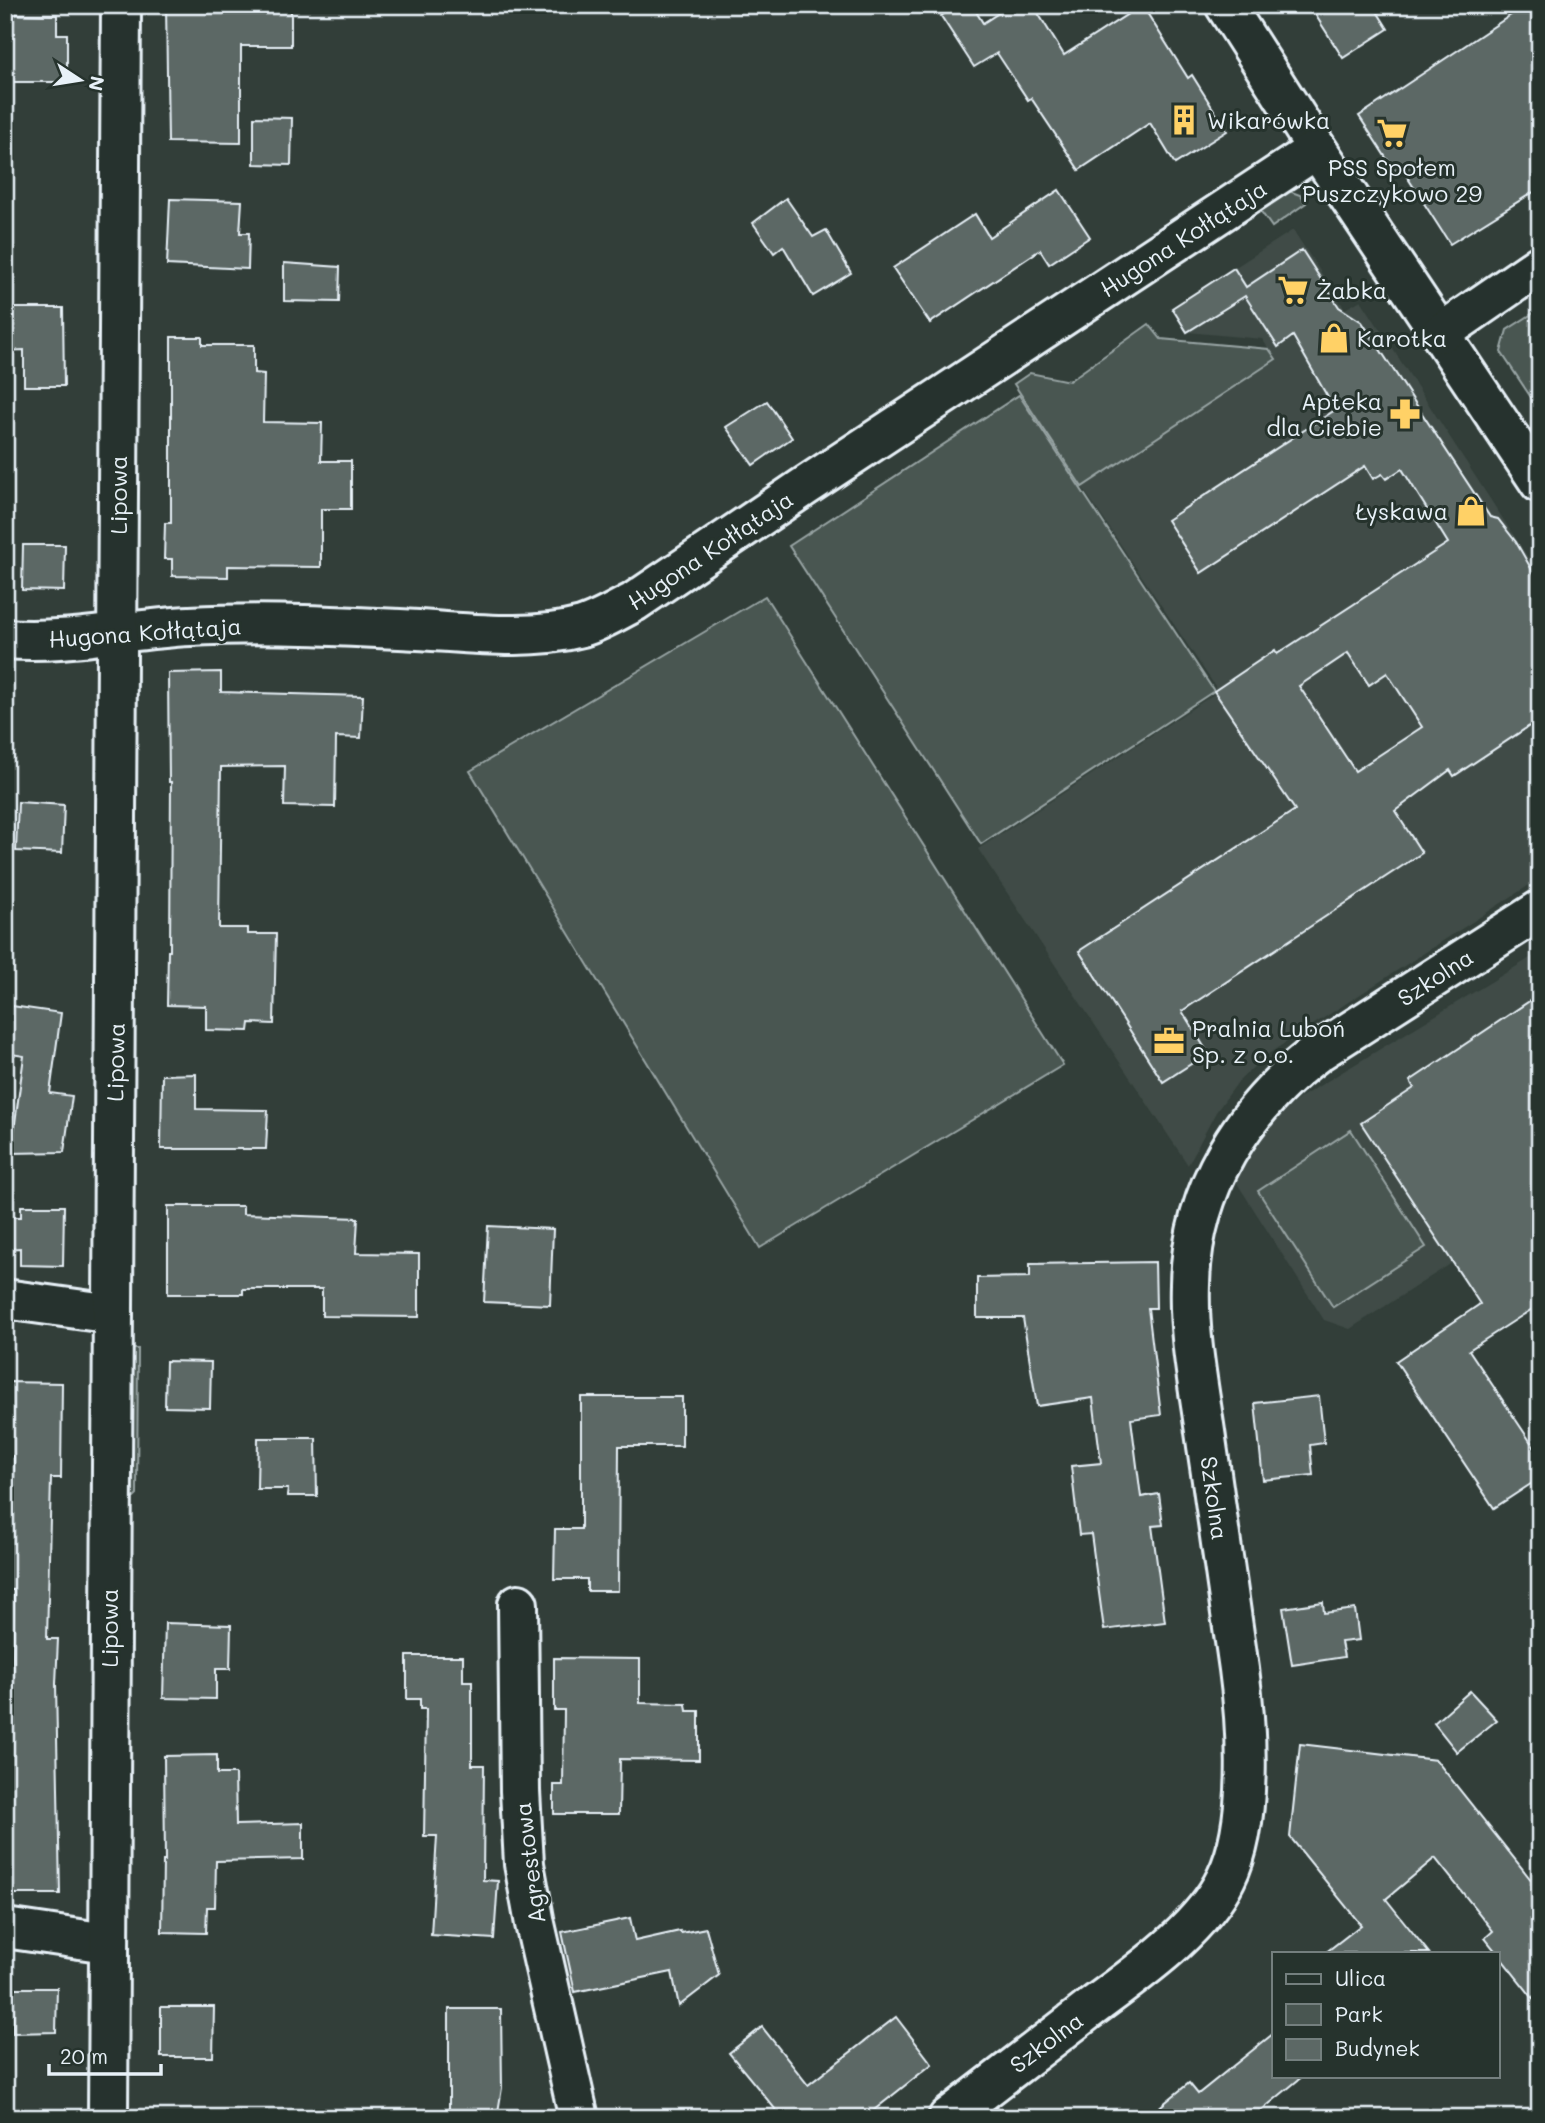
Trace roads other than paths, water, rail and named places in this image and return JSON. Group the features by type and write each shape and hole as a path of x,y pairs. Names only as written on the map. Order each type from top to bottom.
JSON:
{"street":[{"name":"Lipowa","path":"108,2118 121,5"},
{"path":"1226,5 1317,149 1540,483"},
{"name":"Hugona Kołłątaja","path":"5,639 43,640 190,626 303,624 488,634 526,633 581,627 608,617 1317,149"},
{"path":"1441,333 1540,265"},
{"name":"Szkolna","path":"948,2118 1174,1942 1213,1900 1227,1878 1236,1853 1244,1794 1245,1718 1196,1364 1190,1287 1195,1232 1203,1202 1215,1175 1245,1124 1267,1096 1294,1071 1318,1052 1540,910"},
{"path":"5,1299 113,1314"},
{"name":"Agrestowa","path":"518,1604 520,1791 524,1864 579,2118"},
{"path":"5,1928 107,1942"}],"place":[{"name":"Wikarówka","path":"1184,120"},
{"name":"PSS Społem Puszczykowo 29","path":"1392,133"},
{"name":"Żabka","path":"1293,290"},
{"name":"Karotka","path":"1334,338"},
{"name":"Apteka dla Ciebie","path":"1405,414"},
{"name":"Łyskawa","path":"1471,511"},
{"name":"Pralnia Luboń Sp. z o.o.","path":"1169,1041"}]}
